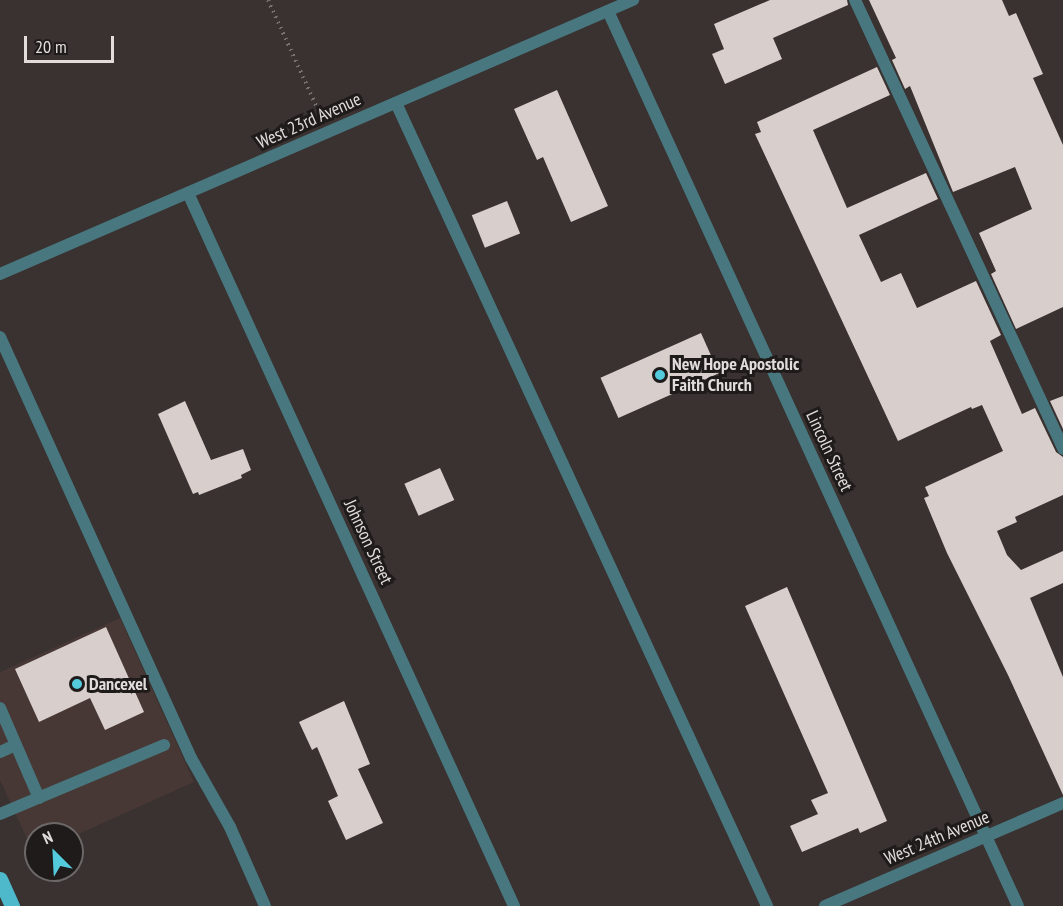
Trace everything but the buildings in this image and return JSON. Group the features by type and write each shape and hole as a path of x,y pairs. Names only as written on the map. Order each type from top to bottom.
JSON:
{"main road":[{"path":"0,879 12,906"}],"street":[{"name":"West 23rd Avenue","path":"0,274 633,0"},
{"path":"855,0 1063,449"},
{"name":"Lincoln Street","path":"608,11 1018,906"},
{"path":"396,103 767,906"},
{"name":"Johnson Street","path":"188,193 514,906"},
{"path":"0,337 191,758 230,827 265,906"},
{"path":"0,708 39,798"},
{"path":"0,752 16,745"},
{"path":"0,814 164,745"},
{"name":"West 24th Avenue","path":"825,906 1063,803"}],"path":[{"path":"268,0 329,132"}],"shaded area":[{"path":"120,618 194,782 84,832 84,822 24,822 24,832 0,780 0,672"}],"place":[{"name":"New Hope Apostolic Faith Church","path":"660,375"},
{"name":"Dancexel","path":"77,684"}]}
